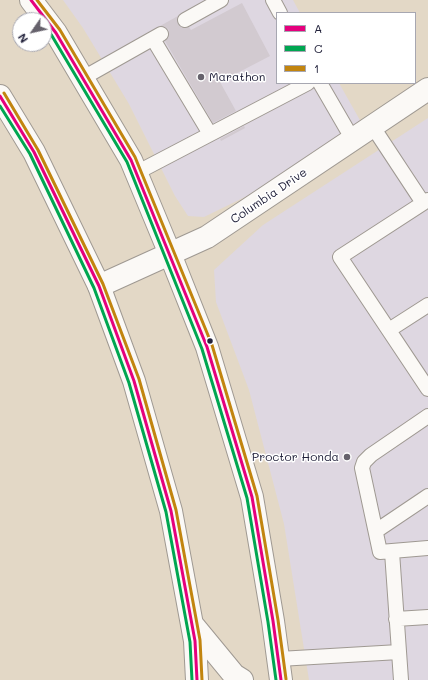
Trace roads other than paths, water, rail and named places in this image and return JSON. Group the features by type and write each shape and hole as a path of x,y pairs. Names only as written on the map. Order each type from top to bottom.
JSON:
{"main road":[{"path":"31,0 56,32 130,160 207,347 252,497 280,670"},
{"name":"Columbia Drive","path":"99,286 207,237 428,89"},
{"path":"0,96 34,152 99,286 134,381 171,511 195,641 197,680"},
{"path":"192,623 234,675 242,680"}],"lane":[{"path":"185,20 221,0"},
{"path":"273,0 279,12"},
{"path":"83,78 157,36 210,134"},
{"path":"136,173 306,84"},
{"path":"321,84 353,140"},
{"path":"373,127 425,201 340,257 428,389"},
{"path":"389,330 428,305"},
{"path":"428,416 371,455 364,462 362,468 380,552 428,548"},
{"path":"376,531 428,496"},
{"path":"392,552 400,680"},
{"path":"396,619 428,617"},
{"path":"280,670 398,652"}],"place":[{"name":"Marathon","path":"201,77"},
{"name":"Proctor Honda","path":"347,457"}]}
